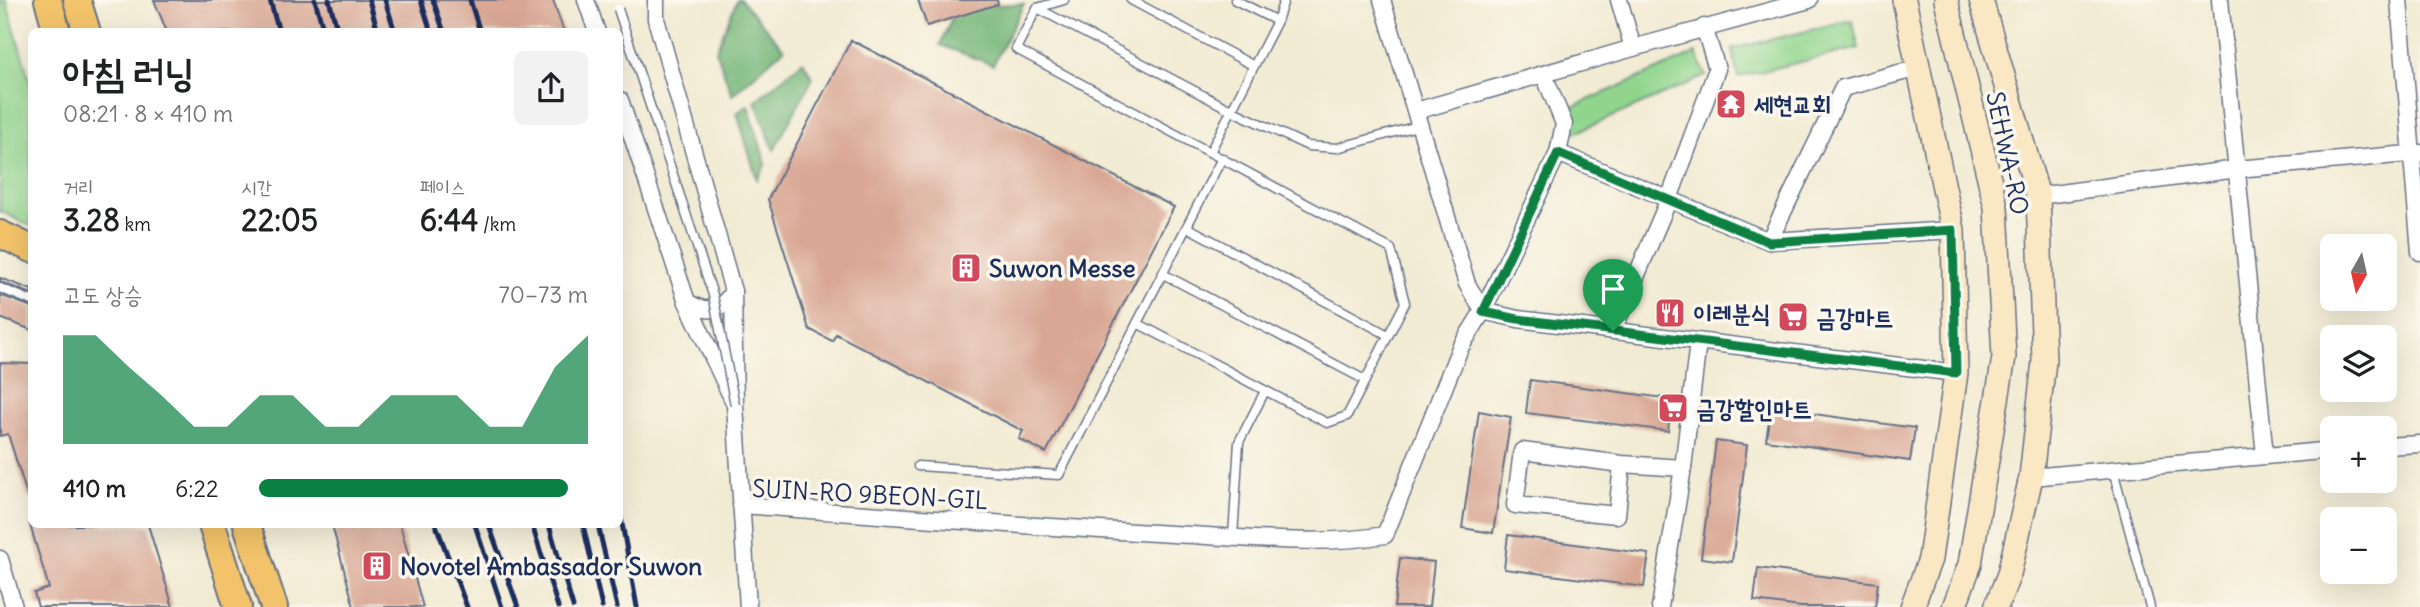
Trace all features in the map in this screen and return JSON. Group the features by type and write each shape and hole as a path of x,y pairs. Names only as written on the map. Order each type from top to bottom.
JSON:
{"main road":[{"path":"48,0 56,28"},
{"path":"77,0 86,28"},
{"path":"1904,0 1953,230 1956,373 1930,559 1912,607"},
{"name":"SEHWA-RO","path":"1945,0 1996,206 2004,357 1970,564 1954,607"},
{"path":"1981,0 2038,196 2044,361 2031,477 2009,574 1996,607"},
{"path":"0,234 28,247"},
{"path":"213,528 239,607"},
{"path":"248,528 274,607"}],"street":[{"path":"586,0 596,28"},
{"path":"656,0 656,19 733,291 735,405 741,505"},
{"path":"1382,0 1467,284 1483,312 1518,319 1956,373"},
{"path":"1619,0 1633,48"},
{"path":"1418,118 1633,48 1808,0"},
{"path":"2220,0 2266,456"},
{"path":"2399,0 2416,153 2420,252"},
{"path":"1613,331 1669,200 1717,69 1704,27"},
{"path":"1769,242 1843,88 1918,68"},
{"path":"1483,312 1558,153 1564,124 1544,75"},
{"path":"623,109 687,302 735,405"},
{"path":"1558,153 1769,242 1953,230"},
{"path":"2038,196 2237,169 2416,153"},
{"path":"687,302 697,309 720,307 726,303 733,291"},
{"name":"SUIN-RO 9BEON-GIL","path":"748,607 741,505 1092,530 1233,537 1333,540 1385,535 1460,348 1483,312"},
{"path":"1660,607 1683,468 1698,342"},
{"path":"2397,445 2420,444"},
{"path":"1622,464 1616,515 1514,505 1522,451 1622,464 1683,468"},
{"path":"2031,477 2320,451"},
{"path":"0,559 15,607"}],"lane":[{"path":"1064,0 1037,8 1016,49 1391,249 1405,303 1347,416 1327,423 1137,323"},
{"path":"1131,0 1254,66"},
{"path":"1235,0 1277,22"},
{"path":"1210,152 1277,22 1284,0"},
{"path":"617,3 713,295 735,405"},
{"path":"1037,8 1231,110 1308,146 1338,148 1418,118"},
{"path":"918,466 1059,475 1222,158"},
{"path":"1187,227 1388,335"},
{"path":"1163,274 1365,380"},
{"path":"0,288 28,299"},
{"path":"1233,537 1240,442 1265,391"},
{"path":"2113,470 2150,607"}],"green space":[{"path":"0,0 6,0 28,75 28,225 0,211"},
{"path":"737,0 741,0 784,49 732,95 716,50"},
{"path":"1024,4 993,65 940,45 957,6"},
{"path":"1852,20 1859,48 1738,77 1732,49"},
{"path":"1696,53 1706,76 1575,133 1565,110"},
{"path":"803,61 813,78 774,150 755,101"},
{"path":"748,105 766,164 757,180 737,113"}],"building":[{"path":"154,0 553,0 563,28 165,28"},
{"path":"918,0 997,0 998,4 927,26"},
{"name":"Suwon Messe","path":"851,40 1174,207 1046,453 1019,439 1023,431 836,334 832,341 809,329 768,199"},
{"path":"0,278 28,288 28,292 0,282"},
{"path":"0,295 28,306 28,328 0,318"},
{"path":"0,363 28,364 28,498 8,434 0,436"},
{"path":"1530,380 1672,399 1668,431 1526,413"},
{"path":"1771,408 1915,428 1910,461 1766,440"},
{"path":"1479,411 1511,417 1493,533 1462,528"},
{"path":"1716,441 1747,445 1732,562 1701,558"},
{"path":"31,528 149,528 173,607 38,607 34,593 49,588"},
{"name":"Novotel Ambassador Suwon","path":"333,528 401,528 423,607 354,607"},
{"path":"1508,535 1649,554 1644,587 1504,569"},
{"path":"1400,558 1434,562 1429,607 1394,607"},
{"path":"1758,568 1878,583 1875,607 1801,607 1754,601"}],"railway":[{"path":"270,0 278,28"},
{"path":"315,0 323,28"},
{"path":"329,0 337,28"},
{"path":"369,0 377,28"},
{"path":"385,0 394,28"},
{"path":"421,0 430,28"},
{"path":"433,0 443,28"},
{"path":"470,0 479,28"},
{"path":"437,528 467,607"},
{"path":"476,528 502,607"},
{"path":"490,528 518,607"},
{"path":"533,528 558,607"},
{"path":"550,528 573,607"},
{"path":"584,528 602,607"},
{"path":"599,528 617,607"},
{"path":"623,528 637,607"}],"place":[{"name":"세현교회","path":"1731,104"},
{"name":"Suwon Messe","path":"966,268"},
{"name":"이레분식","path":"1670,313"},
{"name":"금강마트","path":"1793,317"},
{"name":"금강할인마트","path":"1673,408"},
{"name":"Novotel Ambassador Suwon","path":"377,566"}],"route":[{"path":"1558,153 1769,242 1953,230 1956,373 1613,331 1483,312 1558,153"}]}
